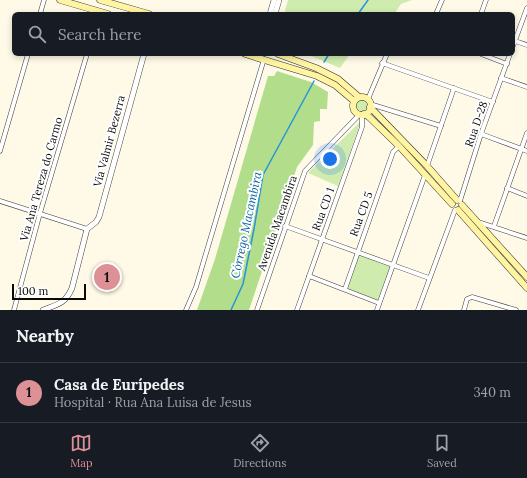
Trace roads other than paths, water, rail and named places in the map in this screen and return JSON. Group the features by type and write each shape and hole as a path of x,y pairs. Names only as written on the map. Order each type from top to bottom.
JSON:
{"main road":[{"path":"60,0 96,12"},
{"path":"100,0 142,12"},
{"path":"264,56 317,76 357,99 362,97 427,166 457,205 527,288"},
{"path":"283,56 316,68 338,79 357,99"},
{"path":"357,99 354,109 369,117 399,146 425,175 477,222 527,277"},
{"path":"362,114 367,113 369,104"}],"street":[{"path":"41,12 44,0"},
{"path":"271,12 274,0"},
{"path":"276,12 279,0"},
{"path":"437,12 442,0"},
{"path":"482,12 486,0"},
{"path":"527,8 515,40 527,45"},
{"path":"0,151 27,56"},
{"name":"Via Ana Tereza do Carmo","path":"14,310 40,213 86,56"},
{"name":"Via Valmir Bezerra","path":"86,229 96,222 99,217 143,56"},
{"path":"186,310 196,287 264,56"},
{"path":"386,56 382,63 369,104 441,126"},
{"path":"486,56 507,64"},
{"name":"Rua D-28","path":"418,310 509,56"},
{"path":"382,63 493,102"},
{"path":"502,78 527,87"},
{"path":"427,166 454,88"},
{"name":"Avenida Macambira","path":"257,310 305,171 362,114"},
{"name":"Rua CD 1","path":"297,310 362,127 362,114"},
{"path":"494,226 527,133"},
{"path":"481,134 527,151"},
{"name":"Rua CD 5","path":"345,290 393,152 399,146"},
{"path":"377,310 425,175"},
{"path":"507,188 527,196"},
{"path":"0,202 40,213 86,229 72,288 68,298 61,303 43,310"},
{"path":"477,222 494,226 527,238"},
{"path":"286,226 430,278"},
{"path":"309,276 379,303"},
{"path":"464,310 467,299 472,297 516,310"}],"waterway":[{"name":"Córrego Macambira","path":"359,12 368,0"},
{"name":"Córrego Macambira","path":"324,62 328,56"},
{"name":"Córrego Macambira","path":"231,310 243,284 263,175 314,81"}],"place":[{"name":"Casa de Eurípedes","path":"107,277"}]}
